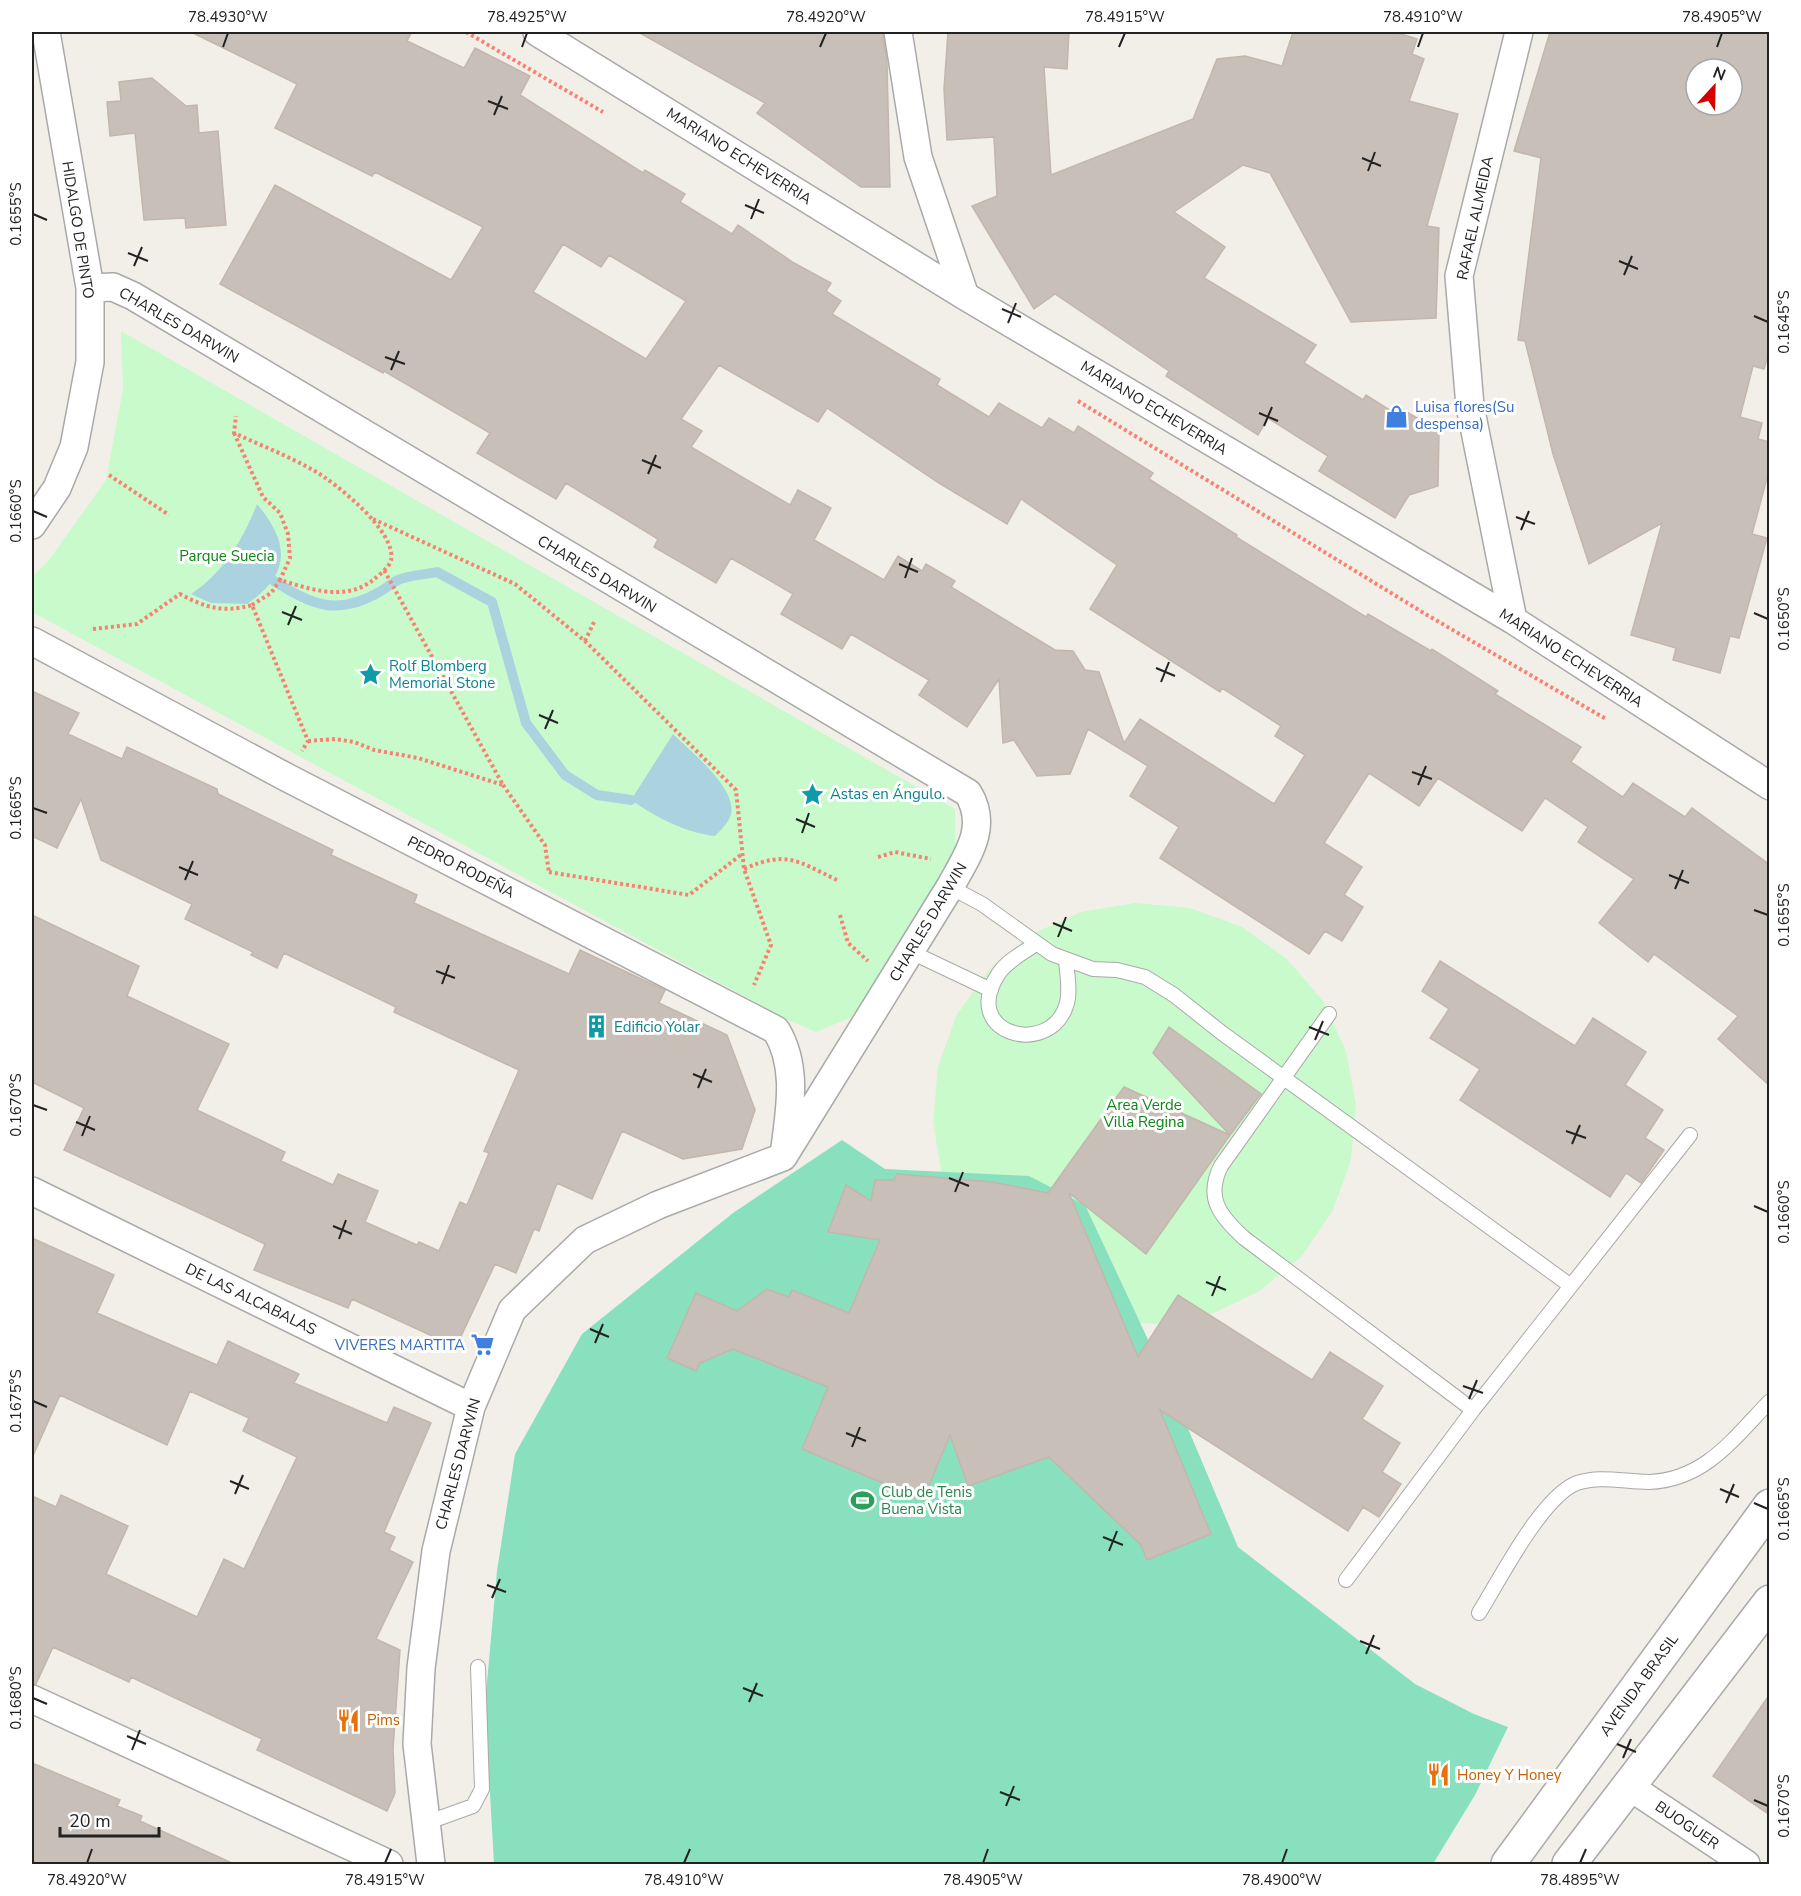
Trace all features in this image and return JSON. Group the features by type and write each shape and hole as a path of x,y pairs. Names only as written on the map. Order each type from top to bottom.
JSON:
{"street":[{"name":"HIDALGO DE PINTO","path":"32,525 57,488 74,447 90,362 90,288 46,32"},
{"name":"MARIANO ECHEVERRIA","path":"537,32 965,296 1513,620 1770,786"},
{"path":"898,32 918,157 965,296"},
{"name":"RAFAEL ALMEIDA","path":"1513,620 1470,406 1459,276 1519,32"},
{"name":"CHARLES DARWIN","path":"90,288 112,287 133,296 968,793 975,805 978,817 975,844 911,952 783,1157 658,1205 585,1240 512,1310 471,1407 436,1551 421,1668 417,1744 430,1864"},
{"name":"PEDRO RODEÑA","path":"32,641 286,777 776,1030 787,1048 790,1071 790,1108 783,1157"},
{"name":"DE LAS ALCABALAS","path":"32,1191 471,1407"},
{"name":"AVENIDA BRASIL","path":"1508,1864 1770,1506"},
{"path":"1569,1864 1627,1785 1770,1602"},
{"path":"32,1699 389,1864"},
{"name":"BUOGUER","path":"1627,1785 1746,1864"}],"lane":[{"path":"950,887 982,904 1036,944 1066,960 1093,969 1117,970 1145,977 1174,995 1571,1286"},
{"path":"1036,944 1000,971 991,990 988,1004 992,1018 1003,1030 1020,1035 1040,1032 1057,1020 1066,1006 1066,960"},
{"path":"911,952 991,990"},
{"path":"1329,1014 1282,1076 1215,1177 1213,1195 1218,1208 1229,1224 1244,1238 1473,1410"},
{"path":"1346,1580 1473,1410 1690,1135"},
{"path":"1479,1613 1538,1518 1556,1498 1576,1483 1609,1478 1650,1482 1685,1476 1712,1461 1770,1401"},
{"path":"426,1823 474,1806 482,1789 478,1666"}],"path":[{"path":"466,32 612,118"},
{"path":"1072,398 1427,615 1609,722"},
{"path":"93,630 137,624 180,594 212,609 236,609 252,605 274,589 280,581 290,558 288,534 280,513 263,497 234,433 236,416"},
{"path":"234,433 315,471 373,519 515,584 585,641 736,790 744,869 771,945 751,992"},
{"path":"109,476 169,515"},
{"path":"280,581 318,592 338,592 367,584 385,572 391,562 392,549 373,519"},
{"path":"385,572 503,785 544,845 551,878"},
{"path":"252,605 308,741"},
{"path":"585,641 595,620"},
{"path":"308,741 335,739 354,742 374,750 418,758 503,785"},
{"path":"299,755 308,741"},
{"path":"878,857 895,852 931,859"},
{"path":"549,872 688,895 742,854"},
{"path":"744,869 769,858 794,859 837,880"},
{"path":"840,915 848,943 876,967"}],"green space":[{"name":"Parque Suecia","path":"121,331 955,809 955,856 859,1014 816,1032 786,1019 32,612 32,577 49,560 106,480 123,389"},
{"name":"Area Verde Villa Regina","path":"1135,903 1190,908 1242,927 1287,959 1323,1001 1346,1051 1356,1105 1351,1160 1332,1212 1301,1257 1258,1292 1209,1315 1154,1324 1099,1319 942,1176 933,1122 938,1067 956,1016 988,971 1030,935 1081,912"},
{"name":"Club de Tenis Buena Vista","path":"842,1140 885,1169 1029,1176 1085,1205 1173,1393 1238,1547 1415,1684 1474,1714 1508,1727 1475,1795 1433,1864 494,1864 485,1705 497,1571 515,1454 582,1334 733,1213"}],"water":[{"path":"257,504 276,532 280,545 281,557 272,581 247,604 211,603 191,594 213,576 231,555"},
{"path":"673,734 712,772 728,795 731,807 730,817 726,825 715,836 671,823 631,800"}],"building":[{"path":"191,32 412,32 407,41 464,68 475,48 530,76 520,95 643,173 645,170 685,194 680,202 732,234 738,225 794,263 831,283 826,291 841,301 832,314 940,379 937,385 989,417 999,403 1042,428 1049,418 1074,433 1078,426 1153,473 1149,479 1237,535 1236,537 1366,617 1368,614 1431,651 1432,649 1498,691 1495,694 1581,747 1571,762 1623,797 1633,783 1685,817 1692,808 1770,865 1770,1086 1718,1039 1738,1016 1654,954 1648,962 1599,923 1634,879 1578,842 1588,827 1545,798 1522,831 1438,778 1419,806 1369,773 1324,843 1362,867 1344,895 1363,907 1342,941 1325,931 1309,954 1160,858 1179,827 1130,796 1148,766 1088,729 1070,774 1037,776 1014,740 1003,743 999,679 967,727 919,695 929,680 851,634 842,649 781,614 793,594 731,558 716,583 654,547 658,539 566,483 556,499 477,453 490,433 384,371 383,373 220,284 275,185 451,280 483,227 375,172 372,176 275,128 297,84","holes":["563,244 601,267 609,255 686,301 646,359 533,292","719,365 818,422 827,408 939,483 1007,524 1021,499 1117,565 1090,609 1220,692 1222,688 1281,726 1275,736 1305,755 1274,804 1140,719 1124,743 1099,672 1085,670 1073,651 1055,650 951,587 955,581 926,564 922,571 898,556 884,580 814,540 831,508 798,490 790,505 691,447 702,431 681,419"]},
{"path":"638,32 883,32 887,64 890,187 861,187 757,113 765,103"},
{"path":"948,32 1069,32 1067,69 1044,67 1051,175 1193,119 1217,59 1245,56 1282,66 1293,32 1395,32 1417,39 1412,54 1424,59 1409,101 1458,114 1427,226 1439,228 1436,318 1351,322 1270,173 1243,165 1174,212 1225,247 1204,278 1316,345 1304,363 1363,400 1366,395 1396,414 1400,408 1439,431 1438,486 1409,495 1395,518 1319,471 1328,456 1268,418 1258,435 1166,376 1169,371 1055,294 1034,309 972,206 997,196 994,137 947,140 944,89"},
{"path":"1550,32 1770,32 1770,349 1764,369 1753,366 1740,417 1762,423 1758,439 1770,442 1770,467 1752,534 1767,538 1739,638 1730,636 1720,673 1673,660 1676,648 1631,635 1662,523 1589,564 1553,454 1525,341 1518,340 1541,158 1514,151"},
{"path":"152,78 186,106 197,105 199,133 218,131 226,225 186,228 185,218 144,220 135,133 110,136 107,102 121,101 119,82"},
{"path":"32,691 79,713 68,734 122,759 127,747 217,789 218,794 333,850 331,855 417,895 414,903 569,974 580,950 665,990 659,1003 727,1035 755,1110 742,1149 683,1159 622,1131 592,1199 557,1183 539,1231 534,1229 516,1273 495,1264 456,1347 352,1299 348,1308 254,1270 265,1244 64,1150 84,1108 32,1082 32,915 139,966 127,996 229,1044 197,1110 285,1152 281,1161 333,1185 338,1174 378,1191 365,1222 417,1245 419,1242 439,1251 460,1202 467,1205 489,1153 484,1151 519,1070 394,1012 396,1007 284,953 277,968 251,955 253,952 185,919 192,904 101,860 81,799 57,848 32,836"},
{"path":"1440,961 1575,1046 1593,1018 1646,1052 1625,1085 1663,1110 1645,1138 1664,1150 1641,1183 1626,1173 1610,1197 1460,1100 1480,1069 1430,1038 1449,1009 1422,991"},
{"path":"1169,1027 1261,1094 1230,1135 1153,1053"},
{"path":"1124,1087 1230,1135 1146,1254 1069,1193 1138,1357 1178,1295 1312,1380 1330,1352 1383,1386 1362,1419 1400,1443 1382,1472 1401,1484 1379,1517 1363,1507 1348,1531 1160,1410 1211,1534 1147,1560 1141,1545 1049,1457 968,1486 950,1435 923,1500 802,1449 828,1387 733,1349 700,1363 696,1371 667,1358 696,1293 737,1311 767,1289 789,1297 792,1290 849,1313 880,1240 828,1232 846,1185 871,1201 875,1180 894,1180 897,1174 992,1182 1048,1193"},
{"path":"32,1238 114,1275 97,1313 217,1365 228,1341 299,1374 294,1383 387,1423 394,1407 431,1423 384,1532 395,1537 389,1550 413,1562 376,1639 400,1650 393,1749 395,1793 387,1811 257,1750 262,1739 131,1677 129,1682 53,1647 36,1684 32,1683 32,1496 56,1507 61,1495 128,1526 106,1574 197,1617 224,1559 244,1569 297,1457 243,1431 249,1418 190,1391 167,1445 60,1395 32,1458"},
{"path":"1770,1694 1770,1815 1713,1776"},
{"path":"32,1763 120,1800 117,1806 142,1816 140,1821 234,1864 32,1864"}],"waterway":[{"path":"274,581 313,602 338,606 365,599 400,579 437,572 492,602 526,723 565,775 597,795 631,800"}],"place":[{"name":"Luisa flores(Su despensa)","path":"1397,416"},
{"name":"Rolf Blomberg Memorial Stone","path":"371,675"},
{"name":"Astas en Ángulo.","path":"812,794"},
{"name":"Edificio Yolar","path":"596,1027"},
{"name":"VIVERES MARTITA","path":"483,1345"},
{"name":"Club de Tenis Buena Vista","path":"863,1501"},
{"name":"Pims","path":"349,1720"},
{"name":"Honey Y Honey","path":"1439,1775"}]}
